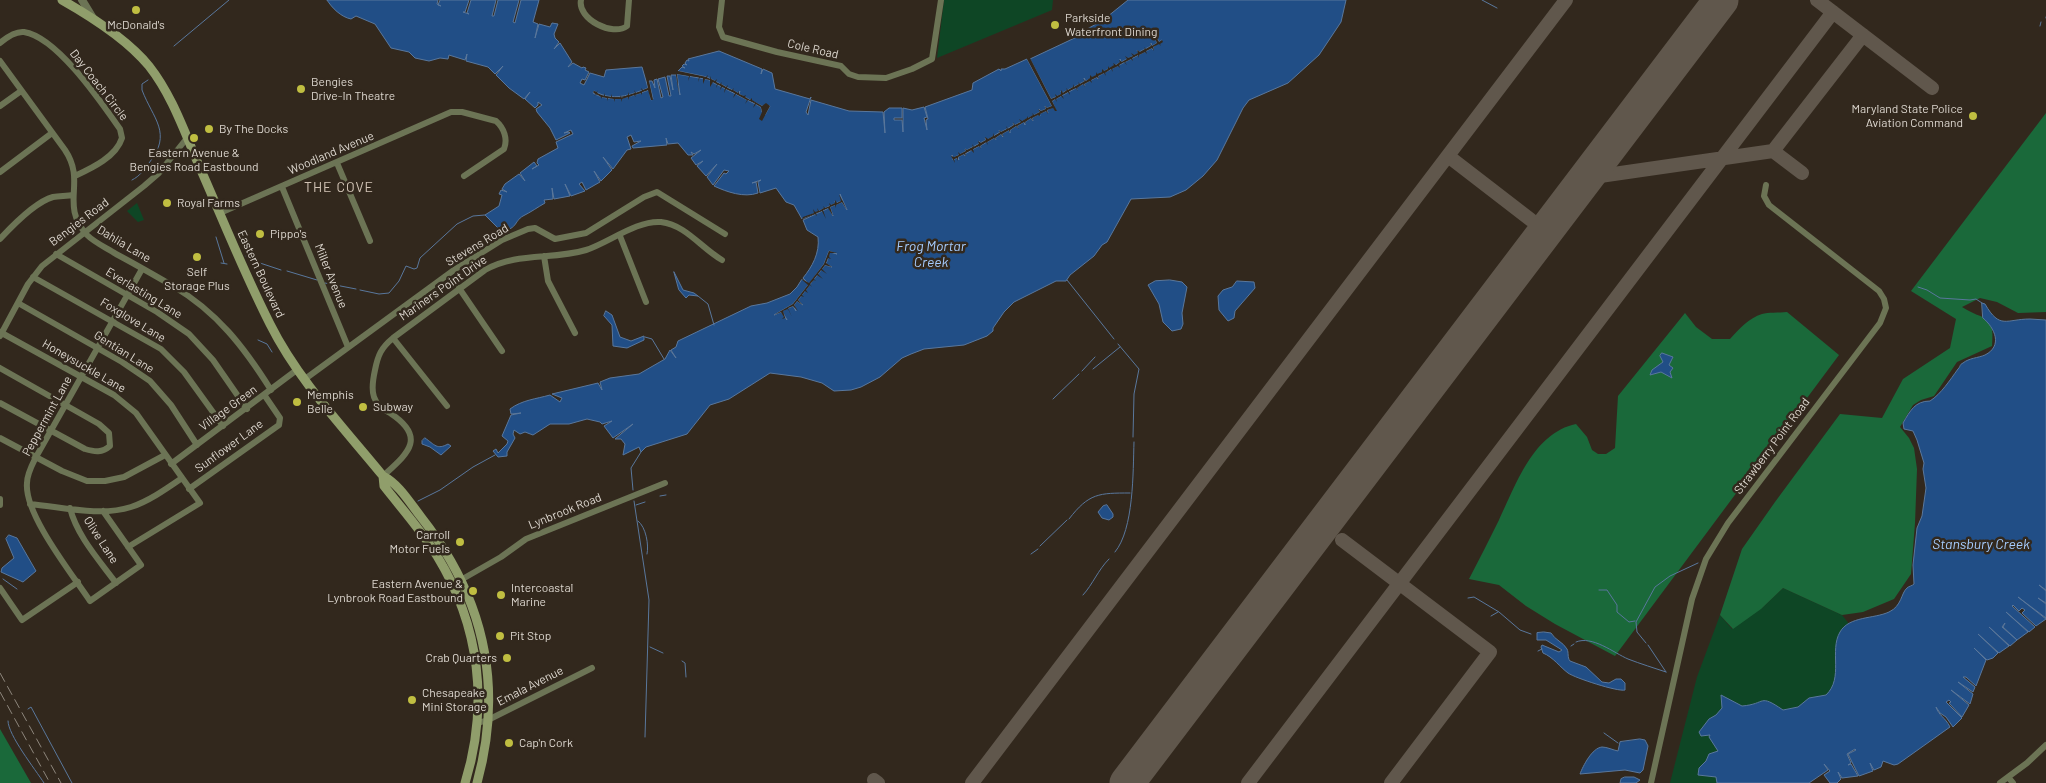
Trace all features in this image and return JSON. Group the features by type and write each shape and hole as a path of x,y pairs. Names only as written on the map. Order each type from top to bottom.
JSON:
{"main road":[{"name":"Eastern Boulevard","path":"62,0 77,4 150,67 167,94 188,138 270,325 304,379 383,476 392,480 432,531 462,580 477,617 486,654 489,688 484,754 476,783"},
{"name":"Eastern Boulevard","path":"383,476 384,486 425,538 453,584 463,608 473,643 478,678 478,723 466,783"}],"street":[{"path":"82,0 94,20"},
{"path":"581,0 581,9 587,18 614,30 623,29 627,26 629,0"},
{"name":"Cole Road","path":"722,0 720,27 724,37 777,52 841,66 849,74 858,77 878,79 898,74 932,59 941,0"},
{"name":"Day Coach Circle","path":"0,43 10,35 21,32 32,35 49,44 72,65 120,129 122,138 113,152 99,163 76,176"},
{"path":"0,61 69,156 76,176"},
{"path":"0,106 21,91"},
{"name":"Woodland Avenue","path":"220,213 451,112 462,112 496,121 505,135 506,143 504,149 464,176"},
{"path":"0,172 52,133"},
{"name":"Bengies Road","path":"1,334 33,276 56,254 152,179 188,138"},
{"path":"337,163 370,241"},
{"name":"Dahlia Lane","path":"76,176 73,195 74,212 80,227 96,242 193,299 221,322 251,360 271,390"},
{"name":"Strawberry Point Road","path":"1651,783 1692,600 1706,559 1728,523 1856,356 1880,323 1885,312 1885,304 1879,291 1769,205 1764,196 1766,185"},
{"name":"Miller Avenue","path":"282,187 348,347"},
{"name":"Stevens Road","path":"304,379 460,266 502,240 528,229 535,228 555,239 586,234 644,197 657,192 726,234"},
{"path":"0,239 25,215 46,200 73,195"},
{"name":"Mariners Point Drive","path":"383,476 408,452 411,442 410,434 405,424 378,404 373,395 372,383 378,354 384,345 393,338 493,265 516,259 582,251 646,223 666,223 695,238 712,254 722,260"},
{"path":"620,236 646,302"},
{"name":"Everlasting Lane","path":"56,254 172,322 202,346 247,409"},
{"path":"544,256 548,281 575,333"},
{"name":"Peppermint Lane","path":"116,583 90,601 40,526 30,504 27,481 36,457 142,269"},
{"name":"Foxglove Lane","path":"33,276 153,344 175,361 192,381 223,426"},
{"path":"459,288 502,350"},
{"name":"Gentian Lane","path":"18,303 130,367 155,386 171,405 197,444"},
{"name":"Honeysuckle Lane","path":"1,334 82,377 125,403 136,413 200,503 128,547"},
{"path":"393,338 446,406"},
{"path":"0,368 104,428 111,439 110,446 106,450 99,452 85,449 0,403"},
{"name":"Village Green","path":"171,464 265,396 298,369"},
{"name":"Sunflower Lane","path":"189,489 279,425 280,418 265,396"},
{"path":"0,438 75,477 87,480 105,481 124,477 165,455"},
{"path":"30,504 103,511 121,510 138,505 182,478"},
{"name":"Lynbrook Road","path":"453,584 501,557 526,539 665,483"},
{"path":"0,499 0,505"},
{"name":"Olive Lane","path":"70,508 81,535 116,583"},
{"path":"103,511 141,565 116,583"},
{"path":"0,588 22,620 78,582"},
{"name":"Emala Avenue","path":"478,723 488,720 592,668"},
{"path":"2000,783 2046,745"},
{"path":"2008,777 2013,783"}],"green space":[{"path":"944,0 1053,0 1052,10 937,58"},
{"path":"2046,113 2046,312 2018,313 1997,302 1980,298 1962,307 1987,319 1992,328 1992,346 1957,362 1934,396 1913,405 1900,427 1914,448 1917,469 1911,574 1894,599 1863,612 1842,615 1783,588 1761,609 1733,629 1720,615 1742,549 1840,414 1882,418 1903,379 1950,348 1956,319 1911,291"},
{"path":"137,203 144,220 138,222 127,211"},
{"path":"1787,312 1839,355 1615,656 1555,624 1526,606 1499,585 1469,579 1519,477 1537,449 1548,438 1561,429 1576,424 1587,437 1592,450 1598,454 1606,454 1615,448 1618,396 1685,313 1696,327 1712,339 1730,339 1745,324 1757,316 1767,313"},
{"path":"1783,588 1842,615 1850,625 1838,677 1830,694 1721,754 1724,783 1670,783 1697,677 1720,615 1732,629 1763,607"},
{"path":"0,729 31,783 0,783"}],"water":[{"name":"Frog Mortar Creek","path":"327,0 438,0 438,5 440,0 469,0 465,12 463,12 469,14 467,13 471,0 496,0 492,16 494,16 498,0 519,0 513,22 515,23 521,0 539,0 533,22 538,24 535,38 539,24 550,27 552,23 558,24 554,34 559,42 554,49 560,43 572,62 568,67 573,63 586,68 585,70 589,72 585,80 582,79 580,83 584,85 590,73 604,77 606,70 642,67 648,88 615,97 594,91 593,93 600,96 614,99 649,90 651,100 653,99 649,81 652,81 655,88 654,80 657,79 661,98 663,97 658,79 665,77 669,96 671,96 667,76 670,76 673,90 671,75 676,75 680,95 677,74 710,80 711,84 712,82 761,107 765,115 770,106 762,106 739,94 740,91 738,93 707,77 678,71 682,67 685,68 682,66 684,64 687,65 685,63 687,60 689,61 688,59 719,51 762,69 761,74 763,69 772,73 775,89 810,99 811,97 806,112 808,115 811,100 849,111 883,112 885,133 884,112 889,108 902,108 902,118 894,118 894,120 902,120 903,132 903,108 912,110 924,107 927,117 924,118 927,130 926,120 928,119 925,107 972,90 973,83 999,69 1001,71 1001,69 1027,59 1052,106 1047,108 1045,106 1046,109 1041,111 1039,109 1040,112 1015,125 1013,123 1014,125 1001,132 999,130 1000,132 987,140 985,138 986,140 967,150 965,149 966,151 953,158 952,155 953,160 957,158 959,160 958,157 964,154 965,156 965,154 979,146 981,148 980,146 994,138 996,140 995,138 1001,134 1003,137 1002,134 1009,130 1010,133 1010,130 1016,126 1018,128 1017,126 1024,122 1025,125 1025,122 1031,118 1033,121 1032,118 1046,111 1048,113 1047,110 1053,107 1056,111 1052,101 1083,84 1085,86 1084,84 1097,77 1098,79 1098,76 1152,48 1153,50 1153,47 1162,40 1159,42 1156,36 1154,36 1157,43 1152,46 1151,43 1151,46 1139,52 1137,50 1139,53 1086,81 1084,78 1085,81 1062,93 1061,91 1062,94 1051,99 1030,59 1081,35 1128,0 1346,0 1341,22 1319,55 1288,83 1249,100 1243,108 1217,160 1203,176 1186,190 1170,197 1131,199 1107,242 1102,245 1094,256 1070,275 1066,281 1056,281 1014,302 1004,312 993,328 993,331 987,336 964,345 924,349 911,354 902,358 880,377 851,390 834,391 822,383 801,377 770,373 729,399 710,405 687,434 646,447 641,452 639,447 623,455 625,444 621,439 615,439 633,424 613,438 604,426 612,421 602,424 587,419 569,424 550,424 533,435 525,432 520,434 514,430 515,438 507,452 507,456 498,457 493,451 496,449 498,453 507,444 508,441 502,436 511,415 521,413 511,414 510,409 515,406 550,395 560,402 562,398 552,394 598,383 602,390 600,382 610,378 639,374 665,359 670,350 676,358 671,350 676,347 678,341 751,306 767,303 790,294 802,279 809,284 803,278 815,259 818,249 818,237 807,230 803,220 829,208 833,216 830,207 842,202 847,210 840,194 842,201 802,219 794,205 786,202 776,188 760,193 758,182 761,180 752,183 756,182 758,193 747,195 736,194 714,186 724,173 726,174 729,171 724,170 713,185 707,177 717,164 706,176 697,166 703,161 696,165 691,158 701,150 694,154 691,152 693,155 688,155 678,143 668,144 666,138 667,145 633,148 632,146 641,141 634,142 631,135 627,137 631,149 627,150 613,169 603,157 612,170 601,181 594,171 600,182 586,190 582,182 579,184 585,191 571,196 565,184 570,196 554,199 552,188 553,199 544,200 545,203 520,218 510,229 500,230 485,215 499,206 502,195 499,194 501,190 507,192 502,189 505,184 519,174 525,181 520,173 534,162 537,166 532,169 539,165 537,163 538,159 558,148 556,142 573,134 571,130 564,133 570,133 556,140 550,128 537,112 536,109 542,105 538,102 535,108 525,99 530,92 524,99 496,75 503,66 495,74 488,67 466,61 467,54 465,60 449,55 448,59 440,58 429,61 415,58 409,52 391,48 375,24 356,16 351,19 340,14","holes":["829,251 837,254 830,252 826,264 832,267 825,265 798,300 803,305 797,301 794,305 796,311 793,306 782,311 787,320 781,312 774,315 793,304 824,264"]},
{"path":"674,272 683,290 698,296 689,295 686,298 679,290"},
{"path":"1170,280 1182,282 1187,287 1182,313 1183,324 1181,329 1172,331 1163,322 1159,304 1148,285 1155,281"},
{"path":"1237,281 1254,282 1255,288 1235,311 1234,318 1228,321 1219,310 1218,296 1223,290 1232,287"},
{"name":"Stansbury Creek","path":"1982,303 2000,320 2046,320 2046,590 2039,585 2046,591 2046,603 2038,598 2046,604 2046,618 2018,597 2046,619 2036,626 2022,613 2025,610 2022,608 2019,611 2013,605 2012,606 2035,627 2029,632 2006,612 2028,632 2010,646 1989,627 2009,646 1999,653 1978,634 1998,653 1993,658 1987,660 1974,648 1986,660 1976,686 1966,677 1963,677 1975,687 1973,692 1958,682 1973,694 1970,704 1951,690 1969,705 1962,717 1949,703 1951,702 1949,700 1946,702 1962,718 1953,727 1936,707 1939,713 1950,727 1898,764 1894,765 1883,761 1881,767 1874,770 1870,763 1873,771 1859,776 1848,754 1855,749 1847,754 1851,763 1848,765 1851,764 1858,776 1842,778 1838,772 1841,779 1837,783 1830,783 1824,775 1830,771 1824,764 1828,770 1809,783 1717,783 1716,777 1698,775 1699,768 1706,761 1709,754 1718,751 1709,737 1710,735 1701,736 1699,732 1709,719 1722,708 1721,695 1742,706 1766,701 1783,710 1798,707 1809,698 1826,695 1834,681 1836,647 1840,632 1849,623 1856,620 1889,612 1899,603 1905,590 1914,584 1913,565 1917,528 1922,516 1926,488 1924,463 1917,440 1913,431 1904,429 1903,423 1917,405 1930,401 1938,395 1961,364 1985,355 1994,347 1994,332 1983,318"},
{"path":"606,311 612,315 620,337 631,341 644,336 644,340 627,348 613,346 612,325 604,316"},
{"path":"1662,353 1673,357 1669,365 1673,368 1670,372 1672,378 1661,372 1650,375 1652,370 1663,362 1660,356"},
{"path":"425,438 436,446 441,447 448,444 451,446 441,455 422,444"},
{"path":"1107,505 1113,514 1113,517 1109,520 1102,518 1098,512 1103,506"},
{"path":"9,535 17,538 36,571 23,582 1,572 2,568 14,558 6,539"},
{"path":"1537,633 1551,633 1568,650 1570,661 1586,667 1602,682 1609,683 1616,679 1621,679 1625,683 1625,690 1596,684 1568,673 1543,653 1542,645 1559,652 1562,650 1546,640 1537,640"},
{"path":"1645,740 1648,746 1643,770 1640,773 1625,770 1580,774 1588,758 1598,748 1604,747 1618,751 1620,742"},
{"path":"1634,777 1640,780 1636,783 1620,783 1621,779"}],"pier":[{"path":"1158,34 1156,37 1159,42 1162,40 1163,42 1160,44 1161,46 1159,44 1153,47 1154,51 1152,48 1146,51 1147,54 1145,52 1139,55 1139,58 1138,55 1132,58 1133,61 1131,59 1125,62 1127,65 1124,62 1119,65 1120,68 1118,66 1112,69 1113,72 1111,69 1105,73 1106,76 1104,73 1098,76 1099,79 1097,77 1091,80 1092,83 1090,81 1084,84 1085,87 1083,84 1077,88 1078,91 1076,88 1069,91 1070,95 1068,92 1062,95 1064,99 1061,96 1056,99 1057,102 1055,99 1052,101 1057,111 1053,108 1047,110 1048,114 1046,111 1040,114 1040,116 1032,118 1033,121 1031,118 1025,122 1026,124 1024,122 1017,126 1019,129 1016,126 1010,130 1010,133 1009,130 1002,134 1004,137 1001,134 995,138 996,140 994,138 987,142 988,145 986,142 980,146 981,149 979,146 973,149 974,153 971,150 965,153 966,156 964,154 958,157 958,161 957,158 954,159 955,163 951,156 959,155 958,152 960,154 966,151 965,149 973,147 972,144 974,147 979,144 978,141 981,143 986,140 985,137 988,139 993,136 993,133 994,136 1000,133 999,130 1001,132 1007,129 1006,126 1008,129 1014,125 1013,122 1015,125 1021,122 1019,119 1022,121 1027,116 1028,118 1033,115 1032,113 1034,115 1040,112 1038,109 1041,111 1046,109 1045,106 1047,108 1052,106 1026,57 1029,56 1051,99 1056,97 1055,94 1057,96 1061,94 1061,90 1063,93 1067,90 1066,88 1068,90 1073,87 1073,84 1074,87 1079,84 1078,82 1080,84 1085,81 1083,79 1086,81 1090,78 1090,75 1092,77 1096,75 1096,72 1097,74 1102,72 1102,69 1104,71 1108,69 1108,66 1109,68 1114,65 1113,63 1116,65 1120,62 1119,60 1122,62 1127,59 1125,56 1128,58 1133,56 1131,53 1134,55 1138,53 1137,50 1140,52 1145,49 1144,47 1146,49 1151,46 1150,43 1152,46 1157,43 1154,36"},
{"path":"678,71 706,77 708,75 707,78 710,79 711,76 711,79 715,81 717,79 716,82 720,84 722,82 721,84 726,87 728,85 727,88 732,90 734,88 733,90 738,93 739,91 739,94 744,96 746,95 745,97 750,100 752,98 752,100 762,106 766,103 770,106 762,121 759,119 762,112 761,107 756,104 753,108 755,103 748,100 745,104 747,100 736,94 733,98 735,93 726,89 724,93 725,88 722,87 720,90 721,86 718,84 716,88 717,84 713,82 710,87 710,80 705,79 703,84 703,78 700,77 698,82 699,77 690,76 688,81 689,76 677,74 679,95 676,75"},
{"path":"649,81 653,100 651,100 648,90 642,92 642,95 641,93 635,95 636,97 634,95 629,97 629,100 628,97 622,99 622,102 621,99 615,99 614,102 614,99 608,98 608,101 607,98 602,97 601,99 597,94 594,96 596,94 593,92 598,90 597,93 602,96 605,93 605,96 611,97 612,94 612,97 620,98 620,95 621,98 628,95 628,92 629,95 635,93 634,90 636,93 642,91 641,88 643,90 648,88 647,82"},
{"path":"839,194 847,210 842,202 836,205 836,208 835,205 830,207 833,216 828,208 823,210 826,219 822,211 816,213 817,216 815,214 804,218 801,222 803,217 814,213 813,209 815,212 818,211 817,208 819,211 824,208 823,206 825,208 830,206 829,203 831,205 835,203 835,200 837,203 841,201"},
{"path":"829,251 837,253 830,253 829,257 831,259 828,258 826,263 832,267 825,265 822,269 827,274 821,270 818,274 823,279 817,275 814,279 816,281 814,280 810,284 812,287 810,285 806,290 808,293 805,291 802,295 804,297 801,296 798,300 803,305 797,301 794,305 798,311 793,306 788,308 792,317 788,309 783,311 786,321 785,318 782,319 784,317 781,312 774,315 793,304 808,285 800,278 809,283 824,264"}],"waterway":[{"path":"174,46 229,0"},
{"name":"Frog Mortar Creek","path":"1482,0 1497,8"},
{"path":"2040,26 2041,22"},
{"path":"132,180 140,175 160,143 159,126 142,90 142,84 148,80"},
{"path":"360,290 379,294 389,293 399,281 406,266 414,269 417,268 420,258 457,224 473,216 485,215"},
{"path":"216,237 224,263"},
{"path":"246,256 254,261 281,270"},
{"path":"221,263 227,264"},
{"path":"287,271 317,280"},
{"path":"1067,280 1114,339"},
{"path":"325,283 356,289"},
{"path":"1918,287 1940,298 1976,299 1982,303"},
{"path":"698,296 708,304 714,325"},
{"path":"645,337 652,339 664,359"},
{"path":"258,340 267,344 272,352"},
{"path":"1118,344 1139,369 1134,394 1133,437"},
{"path":"1093,369 1120,347"},
{"path":"1082,371 1095,357"},
{"path":"1053,399 1079,374"},
{"path":"1115,552 1126,529 1129,515 1133,484 1134,442"},
{"name":"Frog Mortar Creek","path":"633,490 631,468 641,452"},
{"name":"Frog Mortar Creek","path":"418,501 440,490 473,467 495,455"},
{"path":"1069,519 1076,510 1095,496 1110,493 1130,493"},
{"path":"660,496 666,495"},
{"path":"634,501 649,600 645,737"},
{"path":"636,505 645,502"},
{"path":"1040,546 1067,520"},
{"path":"638,521 643,527 646,536 647,554"},
{"path":"1031,554 1038,549"},
{"path":"1083,595 1109,559"},
{"path":"1646,643 1637,632 1636,622 1655,587 1670,576 1698,563"},
{"path":"3,579 17,589"},
{"path":"1599,590 1607,590 1617,605 1617,612 1629,622 1635,621"},
{"path":"1468,598 1474,597 1499,612 1520,630 1531,634"},
{"path":"1491,616 1498,612"},
{"path":"1576,642 1582,640 1596,643 1628,659 1666,672"},
{"path":"1648,645 1666,672"},
{"path":"650,647 663,653"},
{"path":"1538,651 1542,649"},
{"path":"682,661 685,663 686,677"},
{"path":"28,709 31,707 72,783"},
{"path":"8,721 12,735 44,783"},
{"path":"1604,733 1618,743"}],"taxiway":[{"path":"972,783 1566,0"},
{"path":"1817,0 1932,88"},
{"path":"1248,783 1833,12"},
{"path":"1586,178 1773,151 1863,35"},
{"path":"1773,151 1802,173"},
{"path":"1448,156 1531,220"},
{"path":"1342,540 1490,652 1391,783"},
{"path":"874,780 878,783"}],"runway":[{"path":"1127,783 1721,0"}],"railway":[{"path":"0,673 61,783"},
{"path":"0,692 50,783"}],"place":[{"name":"McDonald's","path":"136,10"},
{"name":"Parkside Waterfront Dining","path":"1055,25"},
{"name":"Bengies Drive-In Theatre","path":"301,89"},
{"name":"Maryland State Police Aviation Command","path":"1973,116"},
{"name":"By The Docks","path":"209,129"},
{"name":"Eastern Avenue & Bengies Road Eastbound","path":"194,138"},
{"name":"Royal Farms","path":"167,203"},
{"name":"Pippo's","path":"260,234"},
{"name":"Self Storage Plus","path":"197,257"},
{"name":"Memphis Belle","path":"297,402"},
{"name":"Subway","path":"363,407"},
{"name":"Carroll Motor Fuels","path":"460,542"},
{"name":"Eastern Avenue & Lynbrook Road Eastbound","path":"473,591"},
{"name":"Intercoastal Marine","path":"501,595"},
{"name":"Pit Stop","path":"500,636"},
{"name":"Crab Quarters","path":"507,658"},
{"name":"Chesapeake Mini Storage","path":"412,700"},
{"name":"Cap'n Cork","path":"509,743"}],"district":[{"name":"THE COVE","path":"339,187"}]}
